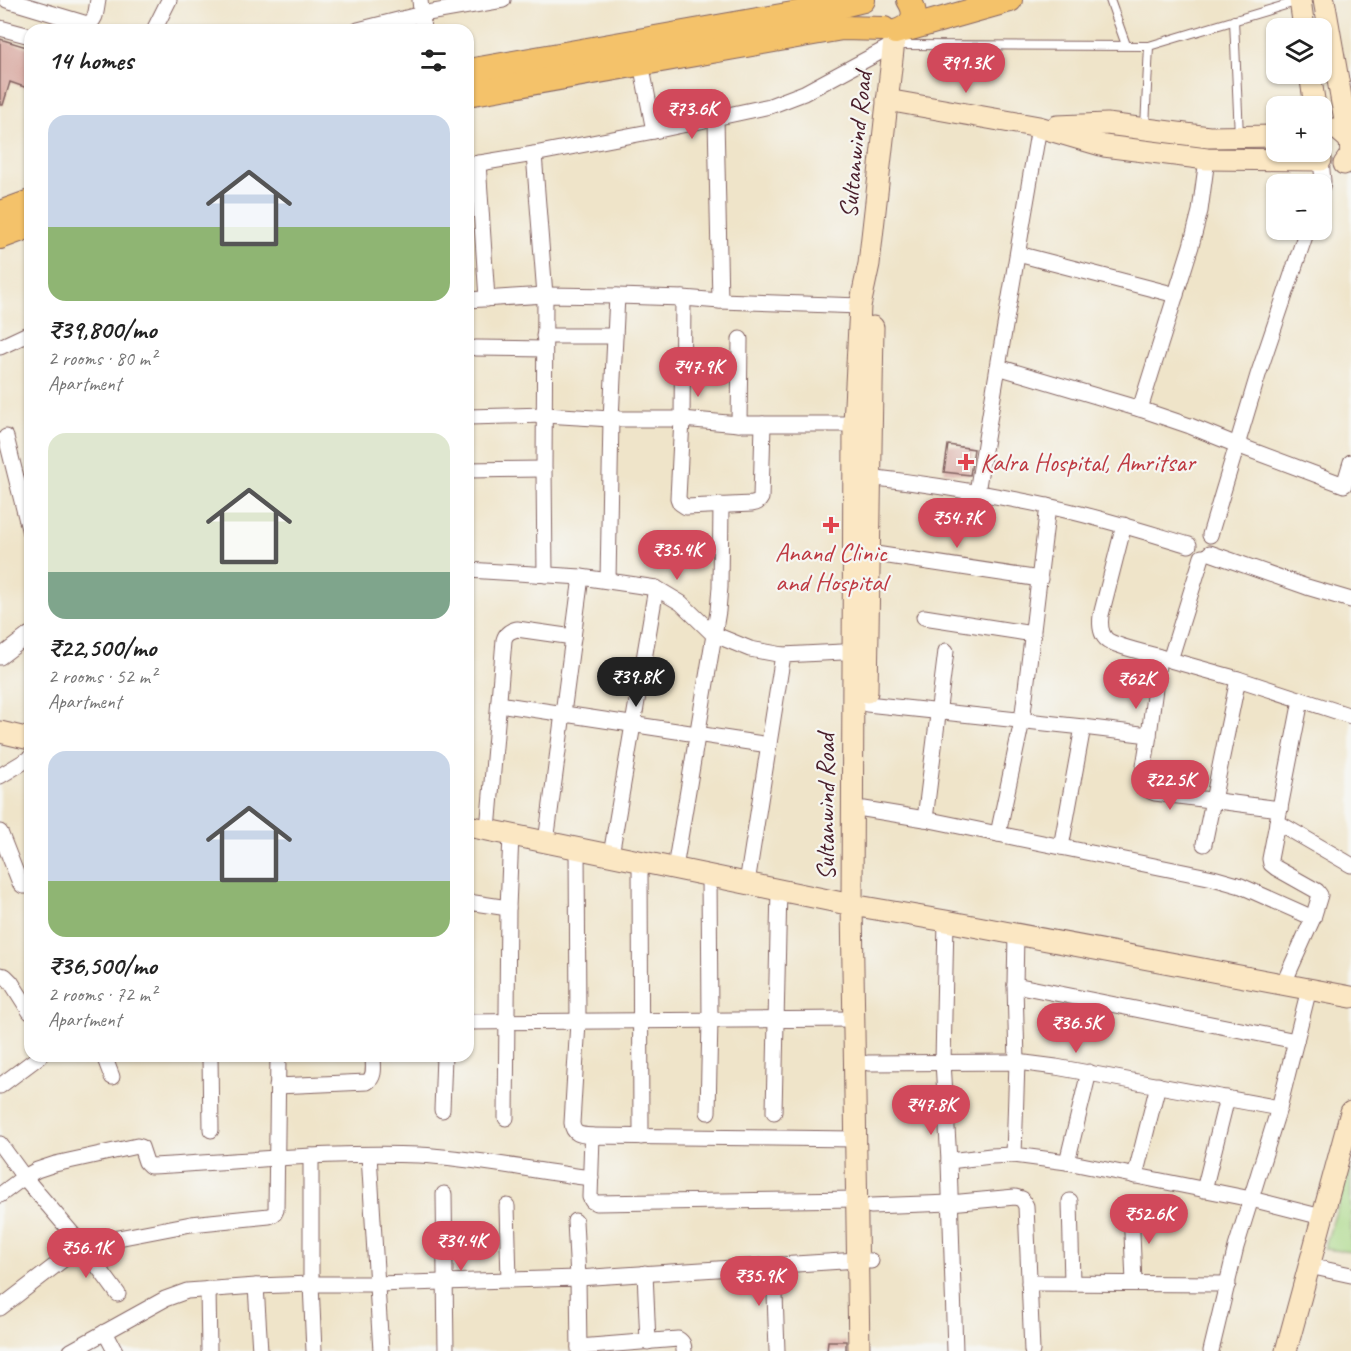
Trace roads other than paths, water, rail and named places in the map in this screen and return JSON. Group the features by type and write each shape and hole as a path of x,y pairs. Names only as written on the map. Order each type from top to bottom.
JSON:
{"main road":[{"path":"474,70 863,0"},
{"path":"879,0 875,7 878,22 894,34"},
{"path":"894,34 914,17 914,9 909,0"},
{"path":"474,93 842,28 894,34 1010,0"},
{"path":"1300,0 1303,18"},
{"path":"1324,0 1345,120 1351,141 1351,154 1347,166 1332,161"},
{"name":"Sultanwind Road","path":"864,1203 856,1139 854,1019 867,704 860,651 869,553 862,476 854,424 860,306 869,264 894,34"},
{"path":"887,100 1039,127 1104,146 1207,159 1266,157"},
{"path":"1039,127 1107,124 1209,136 1266,136"},
{"path":"1332,129 1336,129 1351,141"},
{"path":"0,213 24,204"},
{"path":"0,237 24,228"},
{"name":"Sultanwind Road","path":"859,1351 864,1261 868,1063 858,906 862,476 873,304 869,264"},
{"path":"0,732 24,738"},
{"path":"478,828 858,906 1351,997"},
{"path":"1286,1351 1322,1217 1348,1138 1351,1112"},
{"path":"864,1261 872,1351"}],"street":[{"path":"7,0 87,24 94,20 98,0"},
{"path":"157,24 170,0"},
{"path":"374,24 421,7 503,0"},
{"path":"421,7 422,24"},
{"path":"0,28 24,34"},
{"path":"474,164 716,119 770,106 804,93 894,34"},
{"path":"641,63 654,131"},
{"path":"716,119 720,301"},
{"path":"977,492 1039,127"},
{"path":"534,154 545,295 545,575"},
{"path":"1140,409 1191,246 1200,212 1207,159"},
{"path":"1332,177 1347,166"},
{"path":"474,174 487,299"},
{"path":"1304,240 1210,535 1214,544 1213,549 1206,555 1164,658 1142,779 1143,786 1155,793 1214,800 1279,816 1351,865"},
{"path":"1018,254 1176,295"},
{"path":"474,300 545,295 617,296 860,306"},
{"path":"608,580 611,418 617,296"},
{"path":"683,298 678,498 680,503 686,507 757,503 761,498 763,424"},
{"path":"0,347 24,336"},
{"path":"476,348 615,336"},
{"path":"740,339 740,424"},
{"path":"998,367 1140,409 1348,486 1351,462"},
{"path":"474,417 545,415 681,419 740,424 854,424"},
{"path":"6,437 24,494"},
{"path":"474,471 544,469"},
{"path":"862,476 977,492 1048,506 1124,525 1189,545"},
{"path":"675,868 720,586 721,505"},
{"path":"998,834 1023,721 1048,506"},
{"path":"1124,525 1101,615 1100,624 1106,639 1114,644 1351,716"},
{"path":"1210,535 1201,532 1192,536 1189,545 1193,554 1206,555 1351,600"},
{"path":"869,553 1040,579"},
{"path":"474,570 581,577 656,588 681,603 713,634 750,649 783,655 860,651"},
{"path":"546,842 581,577"},
{"path":"611,855 656,588"},
{"path":"924,617 1033,634"},
{"path":"478,828 499,704 506,634 517,629 573,637"},
{"path":"0,657 24,639"},
{"path":"925,819 946,651"},
{"path":"747,883 783,655"},
{"path":"1204,844 1238,680"},
{"path":"1283,985 1320,898 1317,891 1276,868 1271,864 1270,859 1301,700"},
{"path":"499,704 769,745"},
{"path":"867,704 1149,735"},
{"path":"1061,847 1083,727"},
{"path":"0,776 24,762"},
{"path":"864,809 925,819 1213,878 1241,886 1313,918"},
{"path":"0,832 24,886"},
{"path":"506,1118 511,835"},
{"path":"577,848 578,1022 573,1129 576,1133 592,1136 856,1139"},
{"path":"640,862 641,1137"},
{"path":"708,875 710,1020 708,1112"},
{"path":"774,1112 779,889"},
{"path":"474,903 508,908"},
{"path":"946,921 944,1062 955,1351"},
{"path":"1014,1155 1017,1062 1014,985 1016,934"},
{"path":"0,975 5,976 11,982 24,999"},
{"path":"1014,985 1296,1041"},
{"path":"1211,1351 1236,1247 1279,1108 1309,989"},
{"path":"474,1022 854,1019"},
{"path":"0,1086 32,1062"},
{"path":"106,1062 112,1077"},
{"path":"210,1062 211,1130"},
{"path":"0,1308 82,1245 191,1224 274,1214 276,1210 278,1062"},
{"path":"277,1086 367,1082 372,1076 373,1062"},
{"path":"442,1110 444,1062"},
{"path":"868,1063 1017,1062 1056,1066 1279,1108"},
{"path":"1067,1162 1089,1072"},
{"path":"1135,1176 1158,1085"},
{"path":"1204,1190 1227,1098"},
{"path":"592,1136 590,1197 596,1203 950,1203 1015,1197 1022,1199 1026,1206 1032,1351"},
{"path":"0,1144 24,1177 82,1245 118,1294"},
{"path":"0,1195 37,1170 137,1146 141,1147 146,1162 150,1166 311,1156 419,1155 470,1160 591,1178"},
{"path":"369,1155 381,1351"},
{"path":"949,1161 1014,1155 1067,1162 1251,1199 1322,1217"},
{"path":"311,1156 311,1284 314,1351"},
{"path":"444,1194 446,1351"},
{"path":"1070,1201 1072,1283"},
{"path":"507,1206 509,1280"},
{"path":"1131,1208 1134,1284"},
{"path":"575,1221 579,1349 678,1339 682,1341 684,1351"},
{"path":"71,1351 165,1299 187,1291 311,1284 578,1278 864,1261"},
{"path":"774,1266 777,1351"},
{"path":"1309,1266 1351,1275"},
{"path":"645,1273 648,1342"},
{"path":"1029,1283 1228,1284"},
{"path":"256,1286 260,1351"},
{"path":"208,1289 209,1351"},
{"path":"105,1332 115,1351"}],"lane":[{"path":"1110,0 1126,45"},
{"path":"894,34 1149,46 1300,0"},
{"path":"1234,20 1239,136"},
{"path":"1145,129 1149,46"}],"place":[{"name":"Kalra Hospital, Amritsar","path":"966,462"},
{"name":"Anand Clinic and Hospital","path":"831,525"}]}
